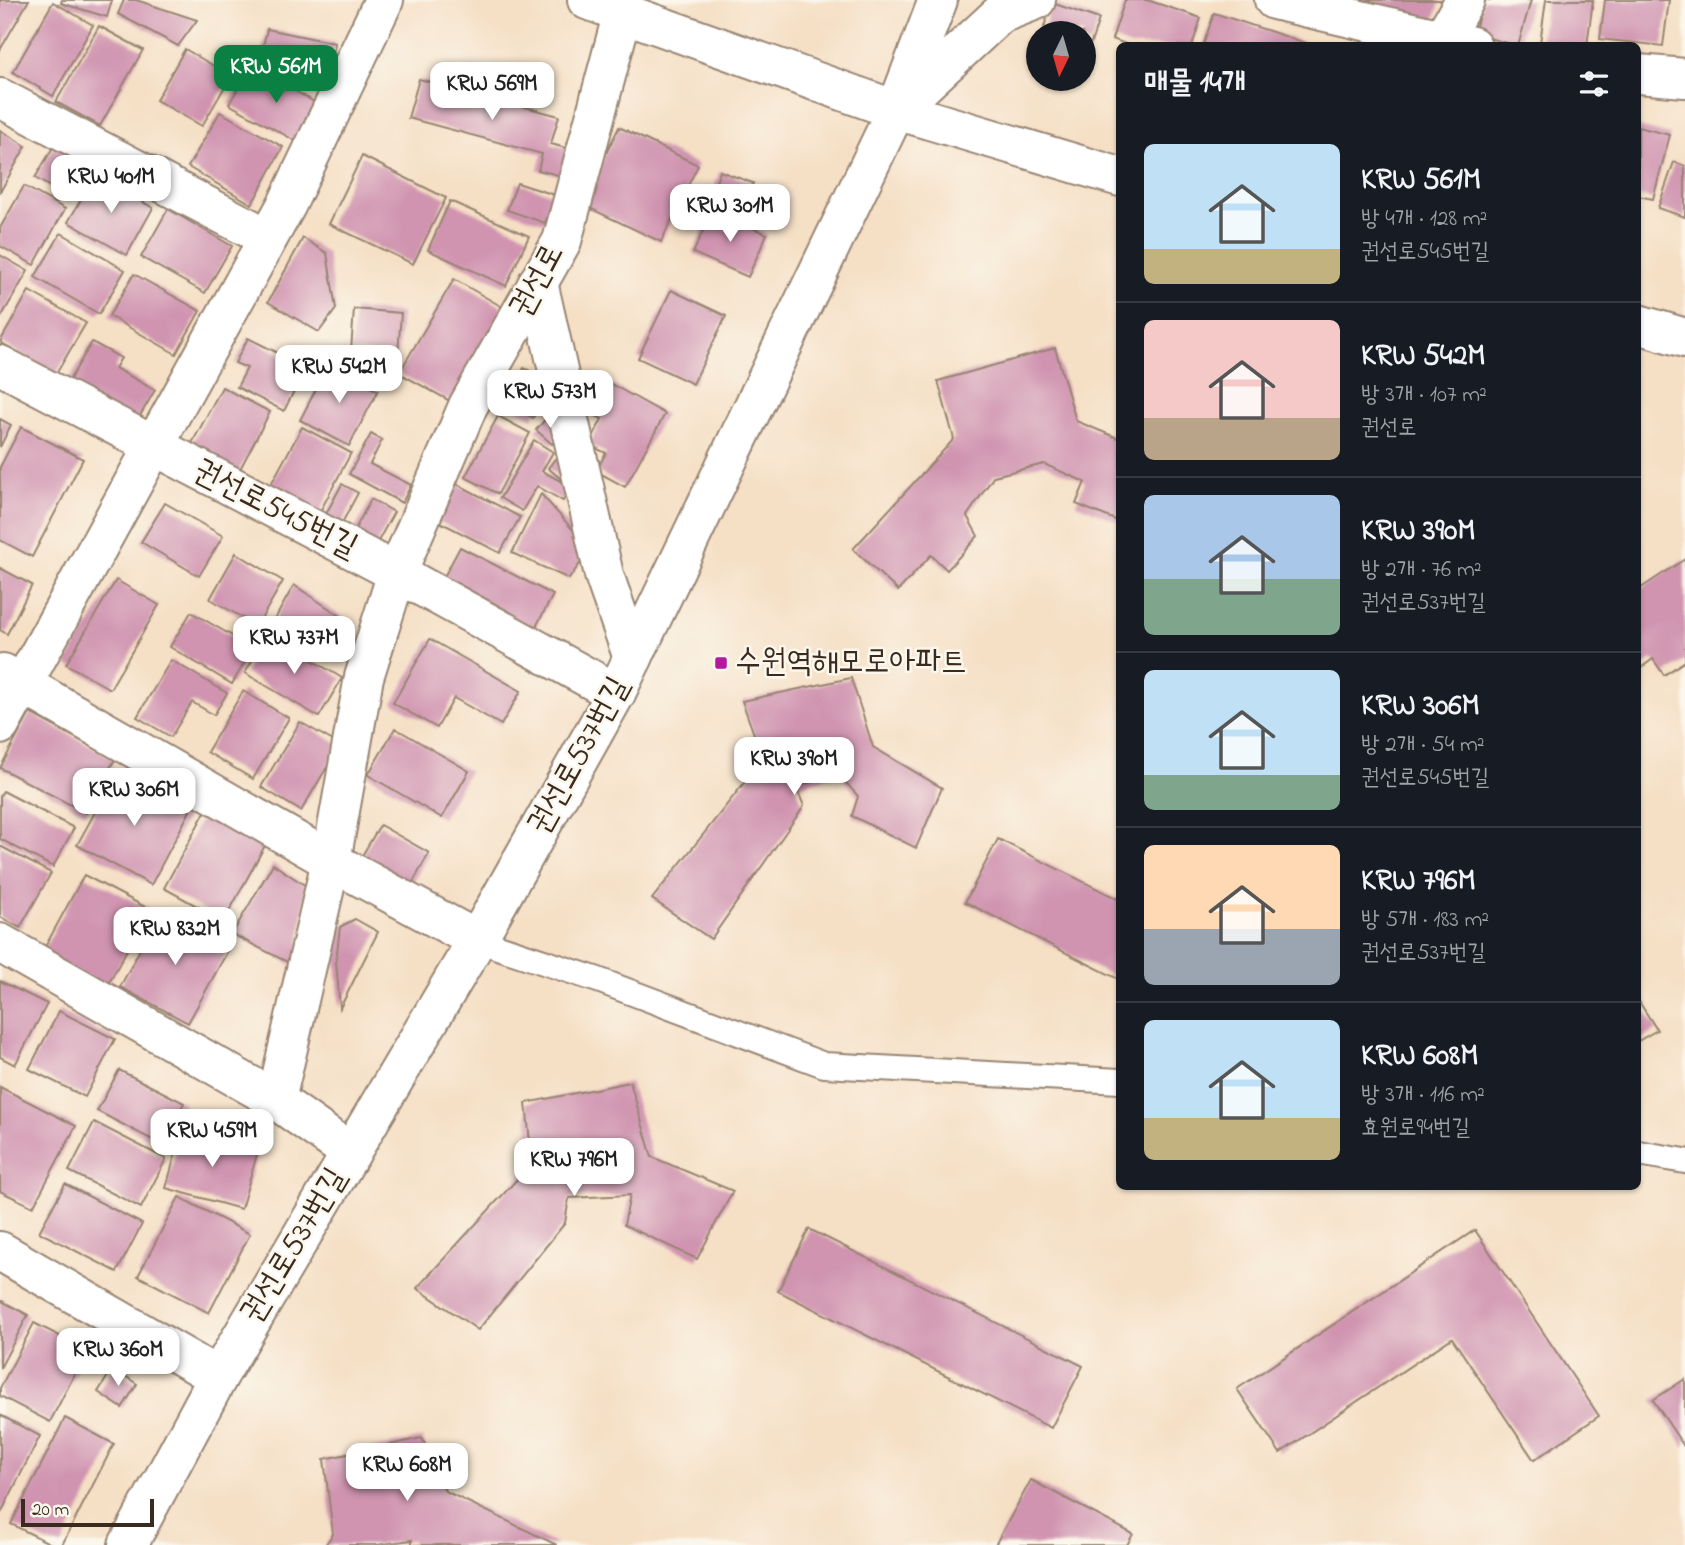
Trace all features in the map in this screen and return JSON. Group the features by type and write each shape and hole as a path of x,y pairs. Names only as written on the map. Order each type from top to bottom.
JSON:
{"street":[{"path":"0,725 12,678 153,447 287,204 384,0"},
{"path":"587,0 896,110 1116,176"},
{"path":"896,110 938,0"},
{"path":"896,110 961,0"},
{"path":"896,110 1000,14 1036,0"},
{"path":"1274,0 1443,42"},
{"path":"1452,42 1465,0"},
{"name":"권선로","path":"397,573 468,406 562,241 623,12"},
{"path":"1641,74 1685,78"},
{"path":"0,98 268,238"},
{"name":"권선로537번길","path":"128,1545 218,1377 477,940 617,693 896,110"},
{"path":"538,282 604,575 633,658"},
{"path":"1641,325 1685,338"},
{"name":"권선로545번길","path":"0,365 397,573 617,693"},
{"path":"276,1100 331,861 364,677 397,573"},
{"path":"12,678 331,861 477,940"},
{"path":"0,943 276,1100 351,1153"},
{"path":"0,1251 218,1377"}],"lane":[{"path":"477,940 598,980 824,1065 1116,1081"},
{"path":"1641,1154 1685,1161"}],"building":[{"path":"0,0 29,0 0,50"},
{"path":"62,0 112,0 107,17 61,3"},
{"path":"124,0 136,0 197,20 178,46 118,14"},
{"path":"1125,0 1147,0 1201,18 1193,42 1120,42 1112,39"},
{"path":"1353,0 1441,0 1431,29"},
{"path":"1483,0 1531,0 1519,42 1503,42 1474,34"},
{"path":"1546,0 1593,0 1588,42 1540,42"},
{"path":"1605,0 1669,0 1663,46 1600,39"},
{"path":"53,2 93,25 53,96 13,72"},
{"path":"1052,3 1099,19 1096,28 1096,21 1046,21"},
{"path":"1214,13 1303,42 1204,42"},
{"path":"99,26 143,50 100,126 56,102"},
{"path":"267,29 335,43 329,74 260,60"},
{"path":"185,49 231,76 202,126 156,100"},
{"path":"251,66 323,107 301,144 229,104"},
{"path":"419,79 559,116 551,144 573,150 566,177 538,170 542,154 408,118"},
{"path":"220,112 283,147 252,204 188,167"},
{"path":"619,127 698,165 661,242 581,204"},
{"path":"1641,128 1670,135 1653,199 1641,197"},
{"path":"0,130 26,146 0,192"},
{"path":"55,144 90,164 71,199 35,178"},
{"path":"362,156 446,198 413,264 329,224"},
{"path":"1674,162 1685,166 1685,217 1658,208"},
{"path":"720,171 753,183 744,208 711,196"},
{"path":"95,175 153,208 127,255 68,222"},
{"path":"517,183 555,195 545,223 507,210"},
{"path":"24,186 65,209 34,265 0,246 0,228"},
{"path":"450,201 529,236 506,286 428,250"},
{"path":"168,209 232,246 205,293 141,257"},
{"path":"712,211 767,234 748,277 693,253"},
{"path":"61,233 125,270 99,314 35,277"},
{"path":"303,238 327,253 336,309 319,332 268,302"},
{"path":"0,255 28,271 0,319"},
{"path":"134,274 200,311 176,354 109,316"},
{"path":"454,279 511,312 457,405 399,373"},
{"path":"671,290 726,316 693,384 638,358"},
{"path":"29,291 86,323 56,374 0,342"},
{"path":"354,309 401,313 398,354 351,351"},
{"path":"248,338 306,367 284,411 237,387 247,368 235,363"},
{"path":"92,342 121,358 115,368 155,390 133,428 64,389"},
{"path":"1055,348 1076,421 1116,437 1116,520 1076,504 1085,482 1044,464 994,476 967,516 978,536 947,570 931,555 898,591 853,549 954,439 938,381"},
{"path":"329,364 378,391 349,446 300,420"},
{"path":"524,368 552,382 533,418 505,403"},
{"path":"595,375 665,414 625,487 596,471 606,453 589,445 602,419 578,406"},
{"path":"222,387 270,412 238,473 190,447"},
{"path":"549,415 564,429 552,444 536,430"},
{"path":"498,416 530,433 498,494 465,477"},
{"path":"0,419 11,425 0,447"},
{"path":"21,427 83,459 32,557 0,540 0,467"},
{"path":"302,427 351,453 315,521 265,495"},
{"path":"371,434 382,440 370,464 411,485 402,503 349,474"},
{"path":"534,440 553,452 542,471 570,486 563,501 537,486 522,511 500,498"},
{"path":"556,458 573,472 565,482 548,468"},
{"path":"455,483 520,517 500,553 436,520"},
{"path":"342,484 358,493 335,536 319,527"},
{"path":"541,494 590,549 569,579 512,553"},
{"path":"371,499 394,512 376,545 353,533"},
{"path":"165,503 223,536 199,576 141,542"},
{"path":"460,547 553,595 531,636 438,588"},
{"path":"236,553 283,581 257,626 210,599"},
{"path":"1685,559 1685,661 1664,675 1653,659 1641,668 1641,588"},
{"path":"0,568 32,585 7,634 0,630"},
{"path":"116,580 159,605 110,689 66,664"},
{"path":"294,585 345,619 349,646 341,660 315,646 311,652 271,626"},
{"path":"191,612 253,648 232,684 170,647"},
{"path":"268,634 342,678 319,717 245,673"},
{"path":"430,639 521,691 501,725 454,698 437,728 393,703"},
{"path":"171,660 227,693 214,715 192,702 171,737 137,717"},
{"path":"851,678 873,747 942,788 916,848 852,816 858,796 838,774 796,787 804,806 711,939 652,899 763,759 742,701"},
{"path":"243,691 289,718 253,779 207,752"},
{"path":"30,713 115,759 86,813 0,768"},
{"path":"300,722 340,745 301,811 261,787"},
{"path":"395,728 469,771 442,818 368,775"},
{"path":"117,772 190,811 151,885 77,845"},
{"path":"3,791 74,828 53,867 0,839 0,796"},
{"path":"207,808 268,840 224,921 164,888"},
{"path":"380,825 429,853 406,895 356,866"},
{"path":"998,839 1116,898 1116,978 965,902"},
{"path":"0,846 51,873 20,928 0,917"},
{"path":"273,864 306,886 297,967 232,934"},
{"path":"84,875 149,909 104,992 39,958"},
{"path":"161,910 230,947 188,1023 120,987"},
{"path":"355,919 378,932 340,1008 336,961 340,927"},
{"path":"0,981 47,1004 15,1065 0,1057"},
{"path":"1641,1005 1657,1030 1641,1039"},
{"path":"59,1011 115,1039 85,1097 29,1069"},
{"path":"119,1070 184,1103 162,1145 97,1111"},
{"path":"630,1082 652,1157 733,1191 697,1259 624,1225 630,1195 569,1198 565,1223 478,1330 417,1288 532,1163 526,1103"},
{"path":"0,1087 76,1126 33,1207 0,1191"},
{"path":"94,1122 166,1159 141,1208 69,1171"},
{"path":"182,1130 258,1151 241,1209 166,1188"},
{"path":"65,1184 142,1224 117,1272 39,1232"},
{"path":"179,1197 250,1234 209,1313 138,1276"},
{"path":"809,1229 1083,1366 1051,1428 778,1291"},
{"path":"1475,1230 1599,1416 1534,1460 1452,1338 1280,1453 1237,1389"},
{"path":"0,1300 28,1315 0,1368"},
{"path":"34,1323 87,1350 50,1422 0,1396 0,1388"},
{"path":"113,1368 137,1384 122,1408 98,1392"},
{"path":"1685,1379 1685,1448 1653,1400"},
{"path":"0,1415 40,1436 0,1515"},
{"path":"65,1418 114,1444 62,1545 53,1545 11,1524"},
{"path":"422,1438 445,1491 557,1545 412,1545 412,1540 376,1545 325,1545 333,1534 324,1459"},
{"path":"1031,1480 1133,1534 1127,1545 995,1545"}],"place":[{"name":"수원역해모로아파트","path":"721,663"}]}
